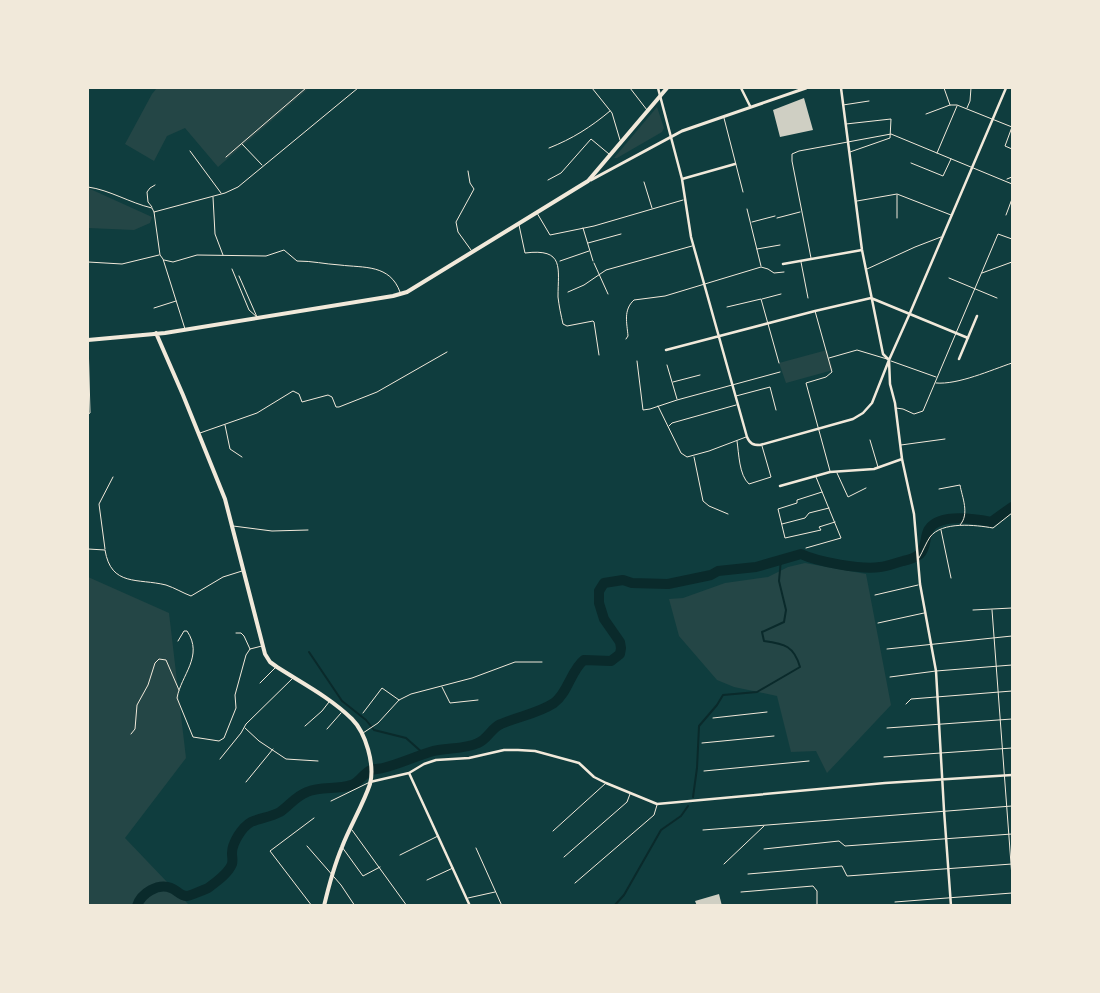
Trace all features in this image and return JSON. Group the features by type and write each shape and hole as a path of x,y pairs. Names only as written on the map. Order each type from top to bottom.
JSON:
{"main road":[{"path":"88,340 185,330 407,292 588,181 620,141 667,88"},
{"path":"156,334 199,433 224,499 262,646 267,658 330,701 355,722 362,733 370,753 370,782 331,876 324,906"}],"street":[{"path":"658,88 682,179 693,246 747,437 749,442 754,445 762,445 853,419 863,413 872,403 1006,88"},
{"path":"741,88 750,106"},
{"path":"588,181 670,137 750,106 806,88"},
{"path":"841,88 862,250 883,354 889,360 890,384 902,459 914,514 920,584 936,671 938,724 952,906"},
{"path":"682,179 735,164"},
{"path":"783,264 862,250"},
{"path":"666,350 872,298 968,338"},
{"path":"959,358 976,316"},
{"path":"780,486 830,472 878,468 902,459"},
{"path":"370,782 409,773 424,764 436,760 468,758 504,750 535,751 579,764 594,777 657,804 885,783 1012,775"},
{"path":"409,773 470,906"}],"lane":[{"path":"226,157 306,88"},
{"path":"154,212 238,187 358,88"},
{"path":"592,88 610,111 620,141"},
{"path":"630,88 648,110"},
{"path":"944,88 950,105"},
{"path":"967,109 971,88"},
{"path":"843,104 869,102"},
{"path":"926,114 950,105 957,105 1012,127 1005,146 1012,149"},
{"path":"938,153 957,105"},
{"path":"549,148 592,126 610,111"},
{"path":"723,116 744,192"},
{"path":"846,124 891,118 890,138 850,152"},
{"path":"811,260 792,154 798,151 891,134 1012,184"},
{"path":"548,180 561,172 592,138 609,154"},
{"path":"241,143 263,165"},
{"path":"190,151 221,193"},
{"path":"911,163 943,176 952,158"},
{"path":"468,171 470,183 474,189 456,222 458,232 473,252"},
{"path":"1006,180 1012,177"},
{"path":"644,182 652,209"},
{"path":"155,185 146,192 148,202 154,212 160,255 177,301 185,330"},
{"path":"88,187 105,191 131,203 152,208"},
{"path":"856,201 897,194 951,215"},
{"path":"897,194 897,218"},
{"path":"213,196 215,234 223,255"},
{"path":"537,213 550,235 583,228 684,199"},
{"path":"1006,215 1012,199"},
{"path":"747,209 761,267"},
{"path":"750,222 801,212"},
{"path":"518,224 525,253 539,251 554,258 558,265 558,298 563,324 567,326 593,321 599,355"},
{"path":"583,228 593,262 608,294"},
{"path":"587,243 621,234"},
{"path":"895,408 914,414 920,413 925,407 998,234 1012,239"},
{"path":"866,269 942,237"},
{"path":"757,249 780,245"},
{"path":"568,292 606,270 693,246"},
{"path":"163,260 173,262 196,255 266,256 284,250 297,261 316,261 336,265 373,268 394,280 400,294"},
{"path":"560,261 590,251"},
{"path":"88,262 122,264 160,255"},
{"path":"801,262 808,298"},
{"path":"981,273 1012,262"},
{"path":"626,339 628,336 627,313 629,305 634,300 665,296 761,267 768,269 774,274 784,272"},
{"path":"232,269 249,310 257,317"},
{"path":"239,276 257,317"},
{"path":"949,278 998,298"},
{"path":"727,307 782,294"},
{"path":"762,299 779,363"},
{"path":"154,308 177,301"},
{"path":"815,311 832,368 830,375 806,383 830,472"},
{"path":"88,340 90,413 88,414"},
{"path":"829,358 857,350 937,377"},
{"path":"199,433 257,413 293,391 299,394 302,402 328,395 332,397 336,407 339,407 377,392 447,352"},
{"path":"637,361 643,410 780,372"},
{"path":"935,383 942,384 960,380 1012,363"},
{"path":"667,365 677,400"},
{"path":"672,382 700,375"},
{"path":"735,396 770,387 776,410"},
{"path":"668,426 672,423 738,405"},
{"path":"658,406 681,453 687,457 747,437"},
{"path":"224,424 230,449 242,457"},
{"path":"737,440 745,480 749,484 771,477 762,445"},
{"path":"870,440 878,468"},
{"path":"900,446 945,440"},
{"path":"693,456 703,501 709,506 728,514"},
{"path":"837,472 848,497 866,488"},
{"path":"806,548 840,538 816,476"},
{"path":"113,477 99,504 107,563 124,578 167,585 191,596 223,577 243,571"},
{"path":"939,489 960,484 966,514 960,525"},
{"path":"822,492 797,500 797,503 778,509 785,538 820,530 820,527 834,522"},
{"path":"781,524 805,518 809,513 829,508"},
{"path":"919,559 931,536 941,529 960,525 993,528 1012,513"},
{"path":"232,526 272,531 308,530"},
{"path":"941,529 951,578"},
{"path":"88,549 105,550"},
{"path":"875,595 920,584"},
{"path":"973,610 1012,608"},
{"path":"992,610 1012,878"},
{"path":"878,624 925,612"},
{"path":"178,641 184,631 187,631 190,635 193,656 179,691 178,702 191,736 219,741 223,740 236,708 236,691 246,655 250,649 262,646"},
{"path":"236,634 240,633 244,636 250,649"},
{"path":"887,649 1012,636"},
{"path":"131,734 135,729 137,705 148,685 155,663 159,659 166,660 179,691"},
{"path":"362,733 378,723 399,700 411,694 485,673 515,662 542,662"},
{"path":"890,678 936,671 1012,665"},
{"path":"260,683 277,666"},
{"path":"220,759 252,719 294,678"},
{"path":"442,686 450,702 478,700"},
{"path":"363,713 382,688 399,700"},
{"path":"906,704 911,699 1012,691"},
{"path":"305,726 330,701"},
{"path":"327,729 343,711"},
{"path":"713,718 766,712"},
{"path":"887,728 1012,719"},
{"path":"245,728 259,741 286,759 318,761"},
{"path":"702,743 774,736"},
{"path":"884,757 1012,748"},
{"path":"246,782 273,749"},
{"path":"704,771 809,761"},
{"path":"331,801 370,782"},
{"path":"554,831 606,783"},
{"path":"564,857 627,802 630,794"},
{"path":"575,883 654,815 657,804"},
{"path":"703,830 1012,806"},
{"path":"312,906 270,851 314,818"},
{"path":"724,864 764,825"},
{"path":"350,828 407,906"},
{"path":"764,849 838,841 845,846 1012,834"},
{"path":"400,855 438,836"},
{"path":"307,846 331,876 341,885 355,906"},
{"path":"342,847 363,876 380,867"},
{"path":"476,848 502,906"},
{"path":"748,874 842,866 847,876 1012,864"},
{"path":"427,880 454,868"},
{"path":"741,892 813,886 817,891 817,906"},
{"path":"467,898 496,892"},
{"path":"895,902 1012,893"}],"shaded area":[{"path":"157,88 309,88 218,167 185,128 167,136 154,161 125,144"},
{"path":"657,107 664,128 662,132 614,158"},
{"path":"88,188 152,217 150,223 134,230 88,228"},
{"path":"827,350 833,370 786,383 779,363"},
{"path":"805,563 866,574 891,705 827,773 816,751 791,752 777,696 734,687 717,680 679,636 669,599 683,598 725,583 768,577 788,567"},
{"path":"88,577 169,613 186,758 125,838 189,905 88,906"}],"building":[{"path":"804,98 813,130 780,137 773,110"},
{"path":"719,894 722,906 697,906 695,901"}],"waterway":[{"path":"137,906 146,893 156,888 171,888 187,896 208,888 222,878 230,868 234,845 244,828 251,822 280,812 303,794 312,790 351,785 369,771 430,752 472,745 481,741 501,724 541,710 554,703 559,699 584,660 611,661 620,654 620,642 604,619 599,603 599,591 604,583 623,580 632,583 668,584 711,575 718,571 756,567 801,554 840,565 872,568 883,567 920,554 924,548 926,535 934,524 958,518 991,522 1012,507"},
{"path":"693,797 697,768 699,726 723,695 757,692 800,667 792,650 778,643 764,641 762,632 784,622 786,610 779,581 781,559"},
{"path":"309,652 342,701 366,720 374,730 406,738 424,754"},
{"path":"614,906 624,895 661,830 681,816 688,806"}]}
